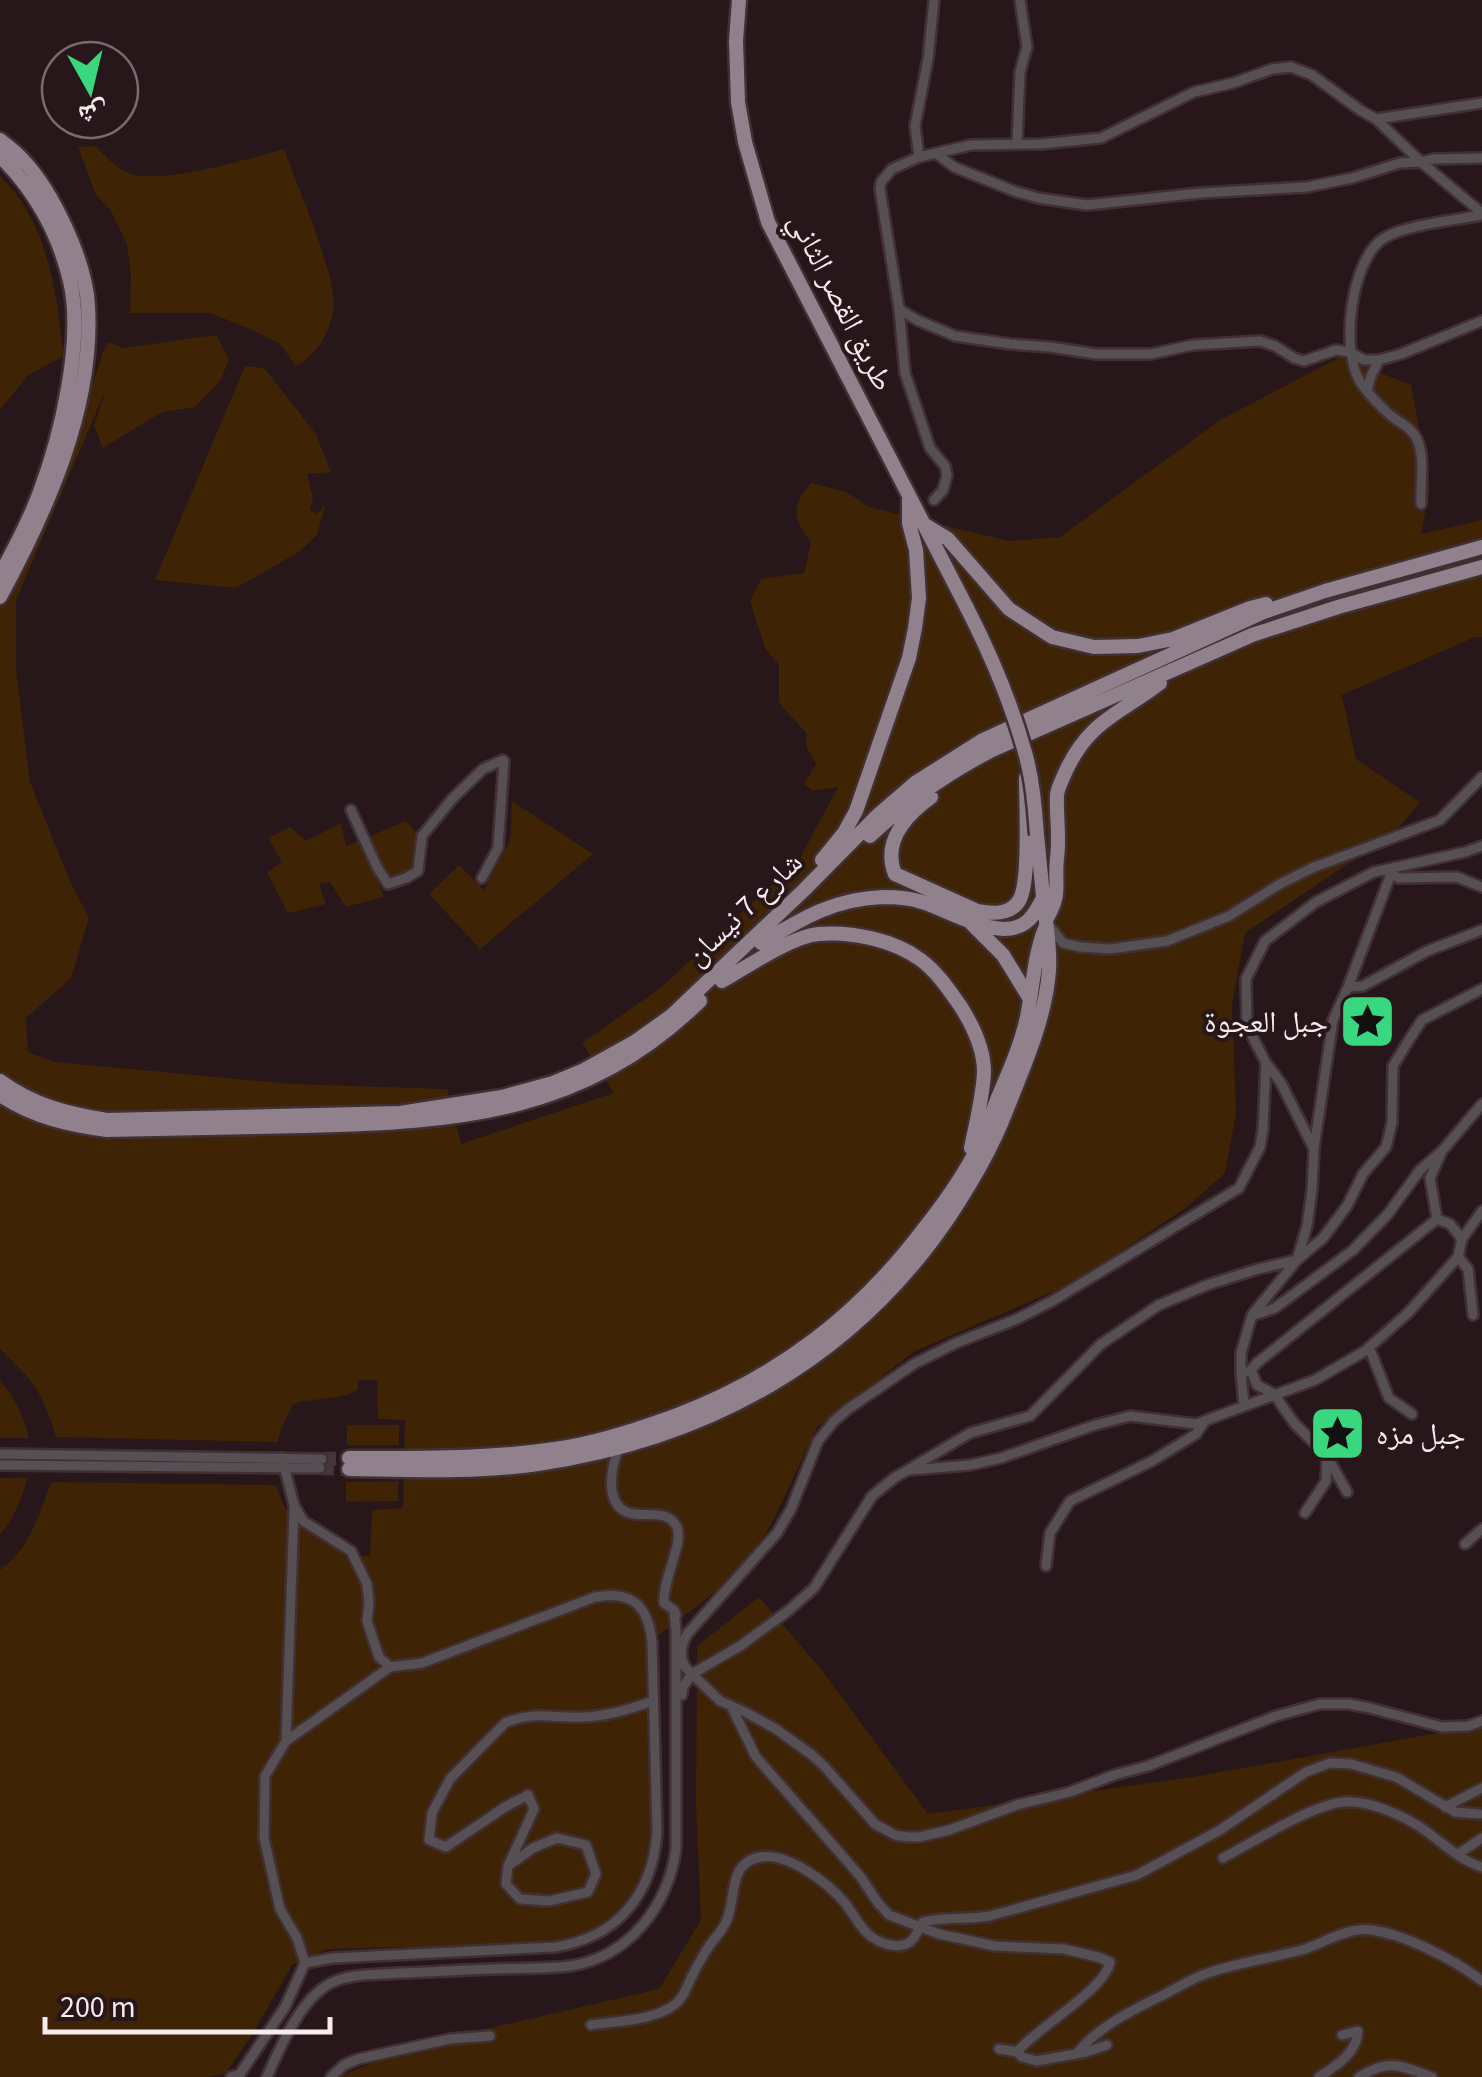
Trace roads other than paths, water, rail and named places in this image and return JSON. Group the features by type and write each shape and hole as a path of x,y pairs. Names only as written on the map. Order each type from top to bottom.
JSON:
{"main road":[{"name":"طريق القصر الثاني","path":"739,0 738,102 748,155 768,222 987,647 1026,756 1033,793 1032,834"},
{"path":"0,140 24,160 54,202 70,239 88,304 87,364 68,444 32,539 0,597"},
{"path":"0,156 43,209 71,284 74,318 70,371 56,439 40,492 0,575"},
{"path":"804,890 810,874 844,833 856,811 909,658 920,598 909,522 909,493"},
{"path":"925,525 948,539 1010,609 1052,637 1094,647 1138,646 1174,639 1250,608 1325,591"},
{"name":"شارع 7 نيسان","path":"0,1081 34,1102 69,1114 107,1120 400,1113 502,1098 553,1083 582,1072 671,1016 878,815 915,783 983,740 1264,612 1482,547"},
{"name":"شارع 7 نيسان","path":"0,1094 29,1112 66,1124 106,1130 401,1124 505,1108 556,1093 643,1050 678,1022 888,819 968,763 1252,635 1482,567"},
{"path":"1032,834 1047,921 1049,973 1040,1023 997,1135 970,1186 924,1254 899,1282 818,1355 777,1382 703,1419 619,1448 493,1468 349,1464 491,1456 570,1446 642,1429 747,1385 806,1348 866,1297 944,1203 986,1131 1016,1058 1040,943 1047,921 1057,900 1057,790 1072,758 1093,730 1178,668"},
{"path":"968,763 949,786 926,800 901,827 890,849 890,862 896,874 978,910 992,914 1008,911 1020,900 1032,834"},
{"path":"761,943 809,914 864,899 919,900 981,925 1010,929 1023,925 1034,915 1043,898"},
{"path":"966,919 1003,955 1030,998"},
{"path":"722,981 797,940 817,934 874,939 920,958 950,992 980,1044 984,1070 969,1163"}],"street":[{"path":"919,157 915,126 934,0"},
{"path":"1017,144 1019,84 1027,48 1020,0"},
{"path":"934,500 948,475 930,448 911,397 902,354 880,189 892,169 919,157 970,146 1101,138 1194,92 1282,67 1312,74 1376,118 1482,214"},
{"path":"1376,118 1482,103"},
{"path":"937,154 954,167 1014,190 1038,198 1087,205 1201,193 1307,188 1434,158 1482,158"},
{"path":"1421,504 1421,453 1415,435 1367,391 1357,375 1350,352 1353,297 1372,249 1388,235 1482,214"},
{"path":"899,309 955,336 1096,354 1151,354 1193,344 1260,341 1300,360 1336,350 1364,360 1379,360 1482,321"},
{"path":"1367,391 1379,360"},
{"path":"351,810 388,884 418,871 422,836 483,769 504,760 498,848 482,878"},
{"path":"1047,921 1063,943 1080,948 1110,949 1167,941 1229,916 1312,868 1440,820 1482,777"},
{"path":"1314,1150 1247,1026 1246,979 1265,942 1316,902 1374,872 1388,872 1482,846"},
{"path":"1388,872 1399,878 1456,876 1482,887"},
{"path":"1298,1260 1312,1190 1333,1020 1388,872"},
{"path":"1348,987 1363,986 1427,951 1482,930"},
{"path":"1244,1405 1246,1372 1241,1352 1252,1316 1298,1260 1323,1238 1348,1206 1363,1174 1386,1146 1392,1123 1393,1066 1422,1020 1482,989"},
{"path":"1266,1062 1260,1147 1238,1188 1054,1300 932,1354 834,1421 818,1442 777,1533 688,1632 682,1646 682,1661 720,1702 776,1729 824,1766 865,1816 906,1838 948,1830 1017,1805 1070,1792 1276,1716 1320,1704 1349,1704 1442,1727 1482,1721"},
{"path":"1252,1316 1275,1308 1353,1250 1482,1104"},
{"path":"1438,1219 1430,1178 1442,1151"},
{"path":"910,1470 1001,1458 1130,1416 1196,1424 1315,1380 1369,1348 1408,1312 1458,1258 1462,1239 1482,1211"},
{"path":"1438,1219 1450,1224 1462,1239"},
{"path":"1246,1372 1438,1219"},
{"path":"1458,1258 1468,1269 1473,1315"},
{"path":"682,1695 692,1674 740,1646 803,1599 823,1577 881,1487 970,1433 1030,1416 1101,1344 1160,1305 1207,1285 1298,1260"},
{"path":"1369,1348 1389,1398 1412,1414"},
{"path":"1246,1372 1257,1385 1274,1394 1294,1423 1326,1456 1347,1492"},
{"path":"1046,1566 1050,1533 1070,1501 1167,1452 1196,1434 1205,1420"},
{"path":"619,1448 611,1476 618,1505 630,1513 667,1517 676,1526 677,1548 667,1576 664,1604 674,1610 681,1627 688,1632"},
{"path":"0,1454 321,1464"},
{"path":"1305,1513 1326,1481 1326,1456"},
{"path":"0,1465 285,1463"},
{"path":"285,1463 294,1505 286,1741"},
{"path":"294,1505 302,1521 352,1550 366,1584 374,1646 390,1667"},
{"path":"1465,1544 1482,1529"},
{"path":"231,2077 240,2074 285,2007 305,1962 297,1938 280,1909 264,1838 265,1776 286,1741 390,1667 422,1663 595,1597 618,1595 634,1601 648,1620 652,1642 655,1852 645,1884 626,1912 604,1931 554,1947 305,1962"},
{"path":"267,2077 306,2006 322,1989 340,1979 568,1966 607,1954 640,1928 666,1886 676,1849 674,1610"},
{"path":"508,1866 533,1848 557,1838 586,1845 596,1874 588,1892 549,1901 520,1900 506,1884 508,1866 534,1809 528,1795 446,1847 430,1840 432,1813 450,1780 506,1723 516,1718 539,1714 597,1716 653,1702"},
{"path":"732,1708 756,1756 860,1876 884,1911 918,1928 995,1946 1064,1948 1110,1962 1108,1971 1071,2007 1017,2052"},
{"path":"592,2025 644,2016 675,2005 724,1925 734,1879 742,1866 756,1858 780,1858 820,1880 845,1903 866,1933 883,1943 902,1945 930,1919 990,1916 1137,1875 1220,1830 1306,1772 1330,1762 1396,1777 1445,1807 1463,1814 1480,1814"},
{"path":"1445,1807 1482,1788"},
{"path":"1223,1858 1319,1809 1350,1802 1404,1818 1482,1867"},
{"path":"1458,1854 1482,1838"},
{"path":"1077,2053 1128,2013 1190,1980 1307,1948 1351,1931 1373,1930 1408,1942 1453,1961 1482,1980"},
{"path":"1319,2077 1356,2046 1358,2031 1342,2035"},
{"path":"331,2077 358,2059 490,2036"},
{"path":"999,2049 1037,2061 1107,2045"},
{"path":"1359,2077 1390,2064 1432,2077"}],"tunnel":[{"path":"322,1459 349,1458"},
{"path":"320,1468 349,1469"}],"place":[{"name":"جبل العجوة","path":"1367,1022"},
{"name":"جبل مزه","path":"1337,1434"}]}
